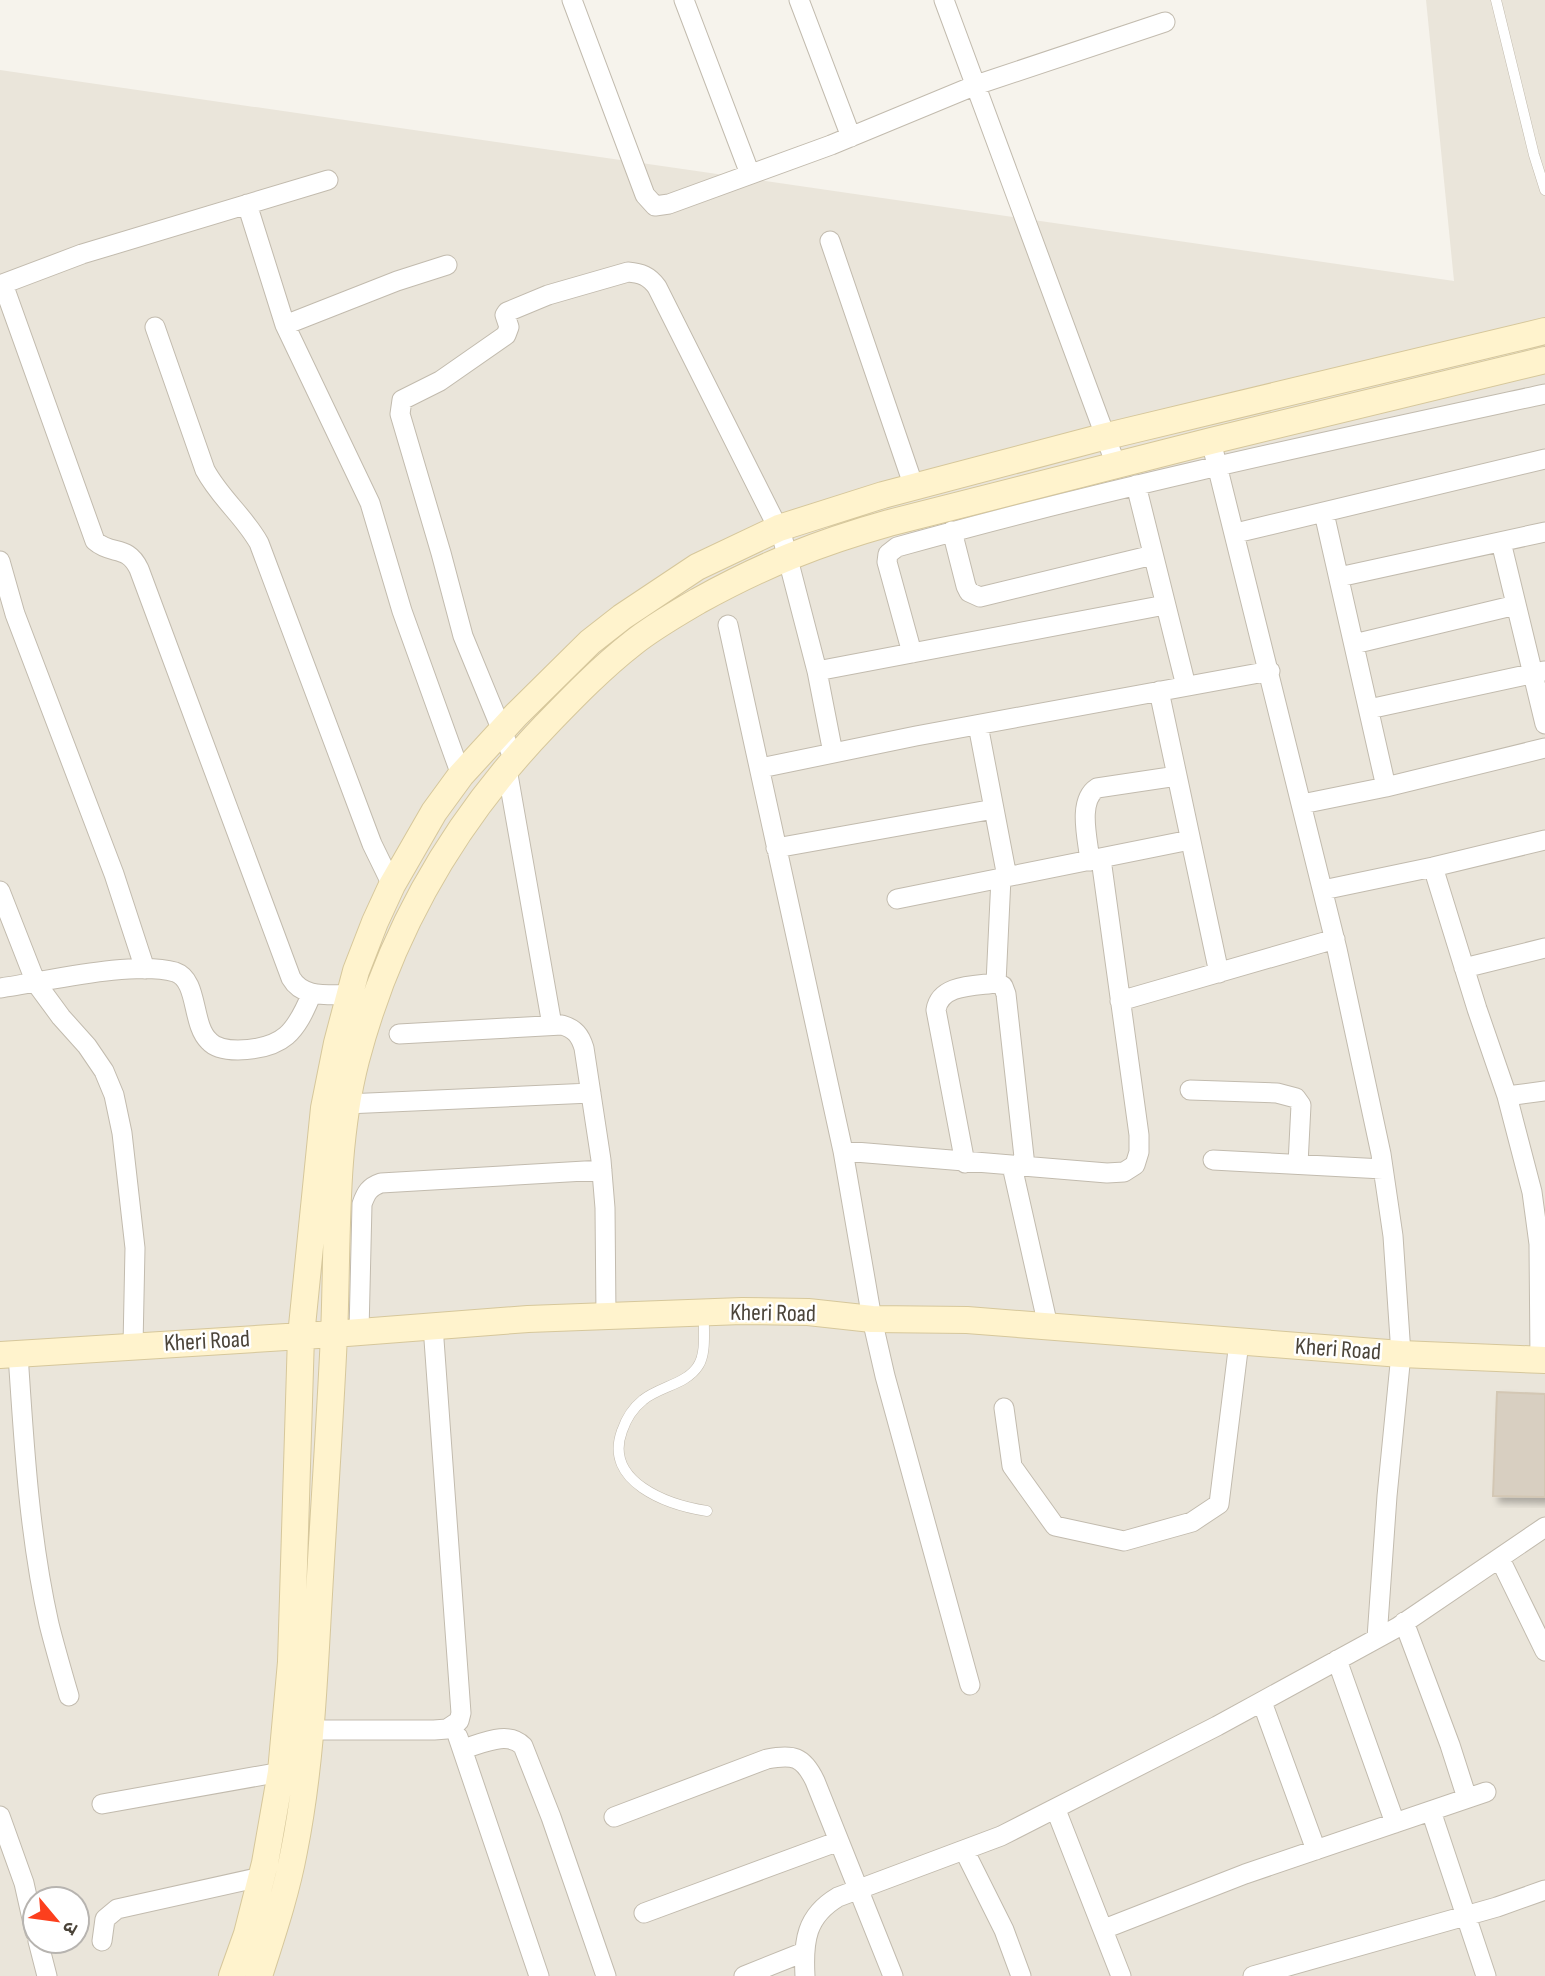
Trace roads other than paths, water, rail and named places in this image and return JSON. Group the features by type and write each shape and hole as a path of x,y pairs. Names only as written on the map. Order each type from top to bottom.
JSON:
{"street":[{"path":"572,0 649,201 655,206 669,204 851,137 976,86 1165,22"},
{"path":"684,0 750,174"},
{"path":"799,0 851,137"},
{"path":"944,0 1112,451"},
{"path":"328,180 82,254 2,284 95,541 102,547 127,553 134,558 139,569 291,978 300,990 350,995"},
{"path":"247,204 285,325 370,503 402,611 461,775"},
{"path":"830,241 914,487"},
{"path":"285,325 397,281 447,265"},
{"path":"552,1025 507,750 454,609 441,552 400,414 402,401 440,381 506,335 509,327 505,315 507,312 548,295 619,274 639,273 650,278 674,319 784,542 817,671 833,753"},
{"path":"155,327 205,470 215,489 240,514 258,543 373,845 392,885"},
{"path":"784,542 864,530 1112,451 1545,331"},
{"path":"912,653 887,562 888,554 897,547 1136,485 1215,453 1545,360"},
{"path":"259,1976 293,1854 311,1730 326,1334 324,1108 350,995 374,922 434,812 461,775 507,750 636,640 702,599 784,542 914,487 1112,451 1215,453 1545,394"},
{"path":"1215,453 1335,939 1383,1168 1394,1236 1401,1354 1377,1638"},
{"path":"1236,533 1545,459"},
{"path":"1136,485 1186,686"},
{"path":"1324,513 1386,787"},
{"path":"952,531 966,586 974,596 980,597 1153,555"},
{"path":"1339,577 1545,532"},
{"path":"1501,542 1516,605 1538,672 1545,724"},
{"path":"0,561 15,614 114,874 145,970"},
{"path":"817,671 1166,605"},
{"path":"1354,644 1516,605"},
{"path":"728,625 843,1151 872,1319 885,1376 970,1685"},
{"path":"761,768 1270,671"},
{"path":"1368,709 1538,672"},
{"path":"1159,691 1219,973"},
{"path":"978,725 1004,878 996,983"},
{"path":"1302,804 1386,787 1545,748"},
{"path":"232,1976 247,1934 261,1877 281,1772 326,1334 346,1104 367,1023 397,939 418,897 507,750"},
{"path":"843,1151 1107,1173 1124,1172 1135,1165 1139,1152 1139,1135 1120,1001 1086,805 1090,793 1097,788 1177,776"},
{"path":"776,848 994,809"},
{"path":"897,900 1190,839"},
{"path":"1323,890 1545,840"},
{"path":"1433,867 1507,1096 1540,1216 1543,1360"},
{"path":"0,891 36,983 87,1046 104,1071 114,1095 122,1133 135,1248 133,1346"},
{"path":"1120,1001 1335,939"},
{"path":"1464,968 1545,948"},
{"path":"0,988 95,973 171,971 181,974 188,982 201,1031 210,1043 223,1049 254,1049 274,1044 289,1034 300,1021 312,993"},
{"path":"965,1163 936,1010 937,1001 948,991 996,983 1003,986 1006,994 1019,1166 1048,1326"},
{"path":"399,1034 552,1025 573,1028 580,1037 584,1048 602,1170 606,1315"},
{"path":"1190,1090 1277,1093 1296,1098 1301,1105 1298,1164"},
{"path":"1507,1096 1545,1091"},
{"path":"346,1104 591,1093"},
{"path":"1213,1160 1383,1168"},
{"path":"326,1334 366,1194 372,1186 381,1183 602,1170"},
{"name":"Kheri Road","path":"9,1354 606,1315 808,1312 872,1319 967,1320 1401,1354 1543,1360"},
{"path":"311,1730 434,1730 455,1726 459,1721 461,1713 433,1326"},
{"path":"1004,1408 1012,1466 1055,1526 1124,1541 1192,1522 1219,1504 1239,1342"},
{"path":"9,1354 40,1574 49,1622 69,1696"},
{"path":"805,1976 805,1940 811,1922 824,1905 964,1850 1056,1810 1262,1702 1404,1622 1545,1527"},
{"path":"1500,1559 1545,1651"},
{"path":"1404,1622 1467,1798"},
{"path":"1337,1660 1395,1823"},
{"path":"1262,1702 1316,1850"},
{"path":"455,1726 539,1976"},
{"path":"463,1749 507,1737 516,1739 523,1745 606,1976"},
{"path":"614,1817 767,1759 785,1756 798,1759 809,1768 893,1976"},
{"path":"102,1804 281,1772"},
{"path":"1104,1928 1245,1874 1486,1792"},
{"path":"1056,1810 1121,1976"},
{"path":"1431,1811 1486,1976"},
{"path":"0,1816 24,1885"},
{"path":"644,1913 839,1841"},
{"path":"964,1850 1004,1930 1021,1976"},
{"path":"102,1941 105,1919 117,1909 261,1877"},
{"path":"1253,1976 1545,1890"},
{"path":"744,1976 804,1952"},
{"path":"42,1955 47,1976"}],"lane":[{"path":"1496,0 1545,190"},
{"path":"704,1312 698,1367 680,1380 647,1396 636,1406 623,1426 618,1449 623,1468 641,1487 676,1505 707,1511"}]}
